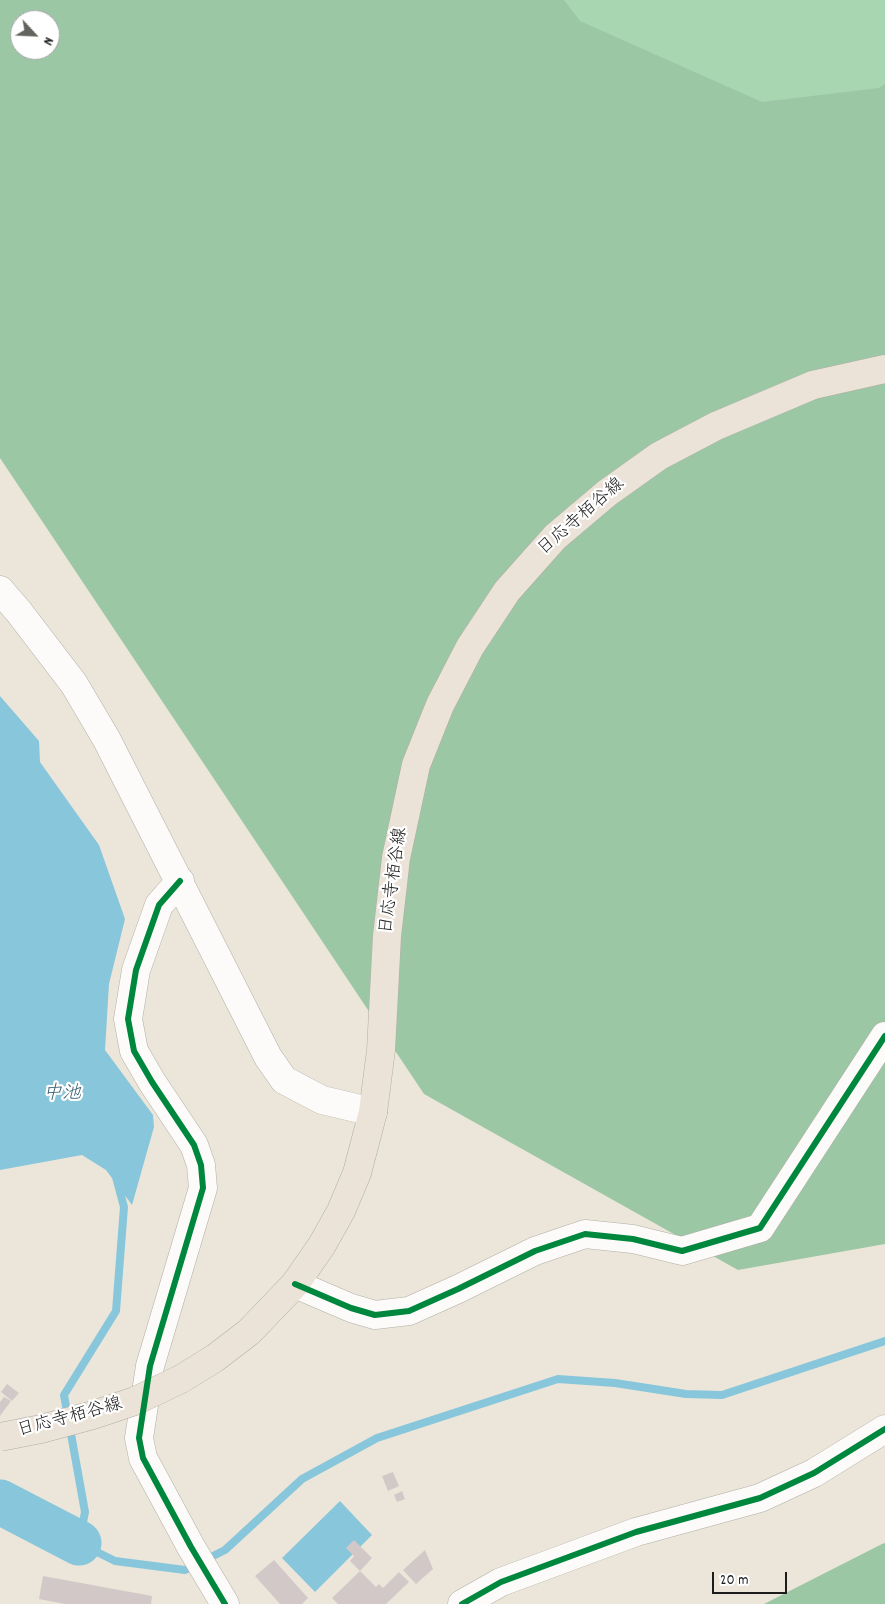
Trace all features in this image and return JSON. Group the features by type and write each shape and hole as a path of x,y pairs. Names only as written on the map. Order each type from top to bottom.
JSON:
{"main road":[{"name":"日応寺栢谷線","path":"0,1437 41,1429 135,1401 181,1378 215,1358 249,1332 295,1284 322,1245 341,1211 357,1173 373,1112 381,1050 387,936 396,858 416,765 440,705 470,647 507,591 555,537 606,493 659,456 716,426 813,385 885,369"}],"street":[{"path":"0,590 74,684 107,740 268,1057 284,1080 322,1100 373,1112"},
{"path":"180,881 159,905 136,970 128,1019 134,1052 194,1145 201,1165 203,1188 150,1366 139,1438 143,1458 197,1558 225,1604"},
{"path":"295,1284 351,1308 375,1315 409,1311 535,1251 585,1234 633,1239 682,1251 760,1228 885,1036"},
{"path":"462,1604 501,1582 636,1532 760,1498 814,1473 885,1429"}],"green space":[{"path":"0,0 564,0 580,21 762,102 879,88 885,84 885,1244 738,1270 424,1094 0,458"},
{"path":"556,0 885,0 885,213 575,39"},
{"path":"885,1543 885,1604 764,1604 882,1544"}],"water":[{"name":"中池","path":"0,696 39,741 40,762 99,845 125,919 109,984 105,1050 153,1115 154,1127 132,1205 106,1170 82,1155 0,1170"},
{"path":"340,1501 372,1535 315,1592 282,1558"}],"building":[{"path":"7,1384 19,1393 12,1401 1,1392"},
{"path":"4,1397 11,1401 0,1416 0,1402"},
{"path":"393,1472 399,1486 388,1491 382,1476"},
{"path":"402,1491 405,1499 397,1502 394,1495"},
{"path":"354,1540 372,1558 360,1571 350,1561 354,1556 346,1548"},
{"path":"425,1550 433,1569 416,1584 403,1570"},
{"path":"274,1560 308,1598 302,1604 280,1604 255,1576"},
{"path":"360,1571 376,1587 379,1584 383,1588 399,1572 409,1582 386,1604 338,1604 332,1598"},
{"path":"43,1576 152,1596 151,1604 65,1604 39,1599"}],"waterway":[{"path":"116,1177 124,1207 116,1311 64,1395 85,1512 79,1543 115,1561 185,1570 225,1550 302,1479 377,1438 558,1379 615,1383 686,1394 722,1395 885,1341"},
{"path":"0,1502 79,1543"}],"cycle path":[{"path":"180,881 159,905 136,970 128,1019 134,1051 152,1082 194,1145 201,1165 203,1188 150,1366 139,1438 143,1458 191,1547 225,1604"},
{"path":"295,1284 351,1308 375,1315 409,1311 535,1251 585,1234 633,1239 682,1251 760,1228 885,1036"},
{"path":"462,1604 501,1582 636,1532 760,1498 814,1473 885,1429"}]}
